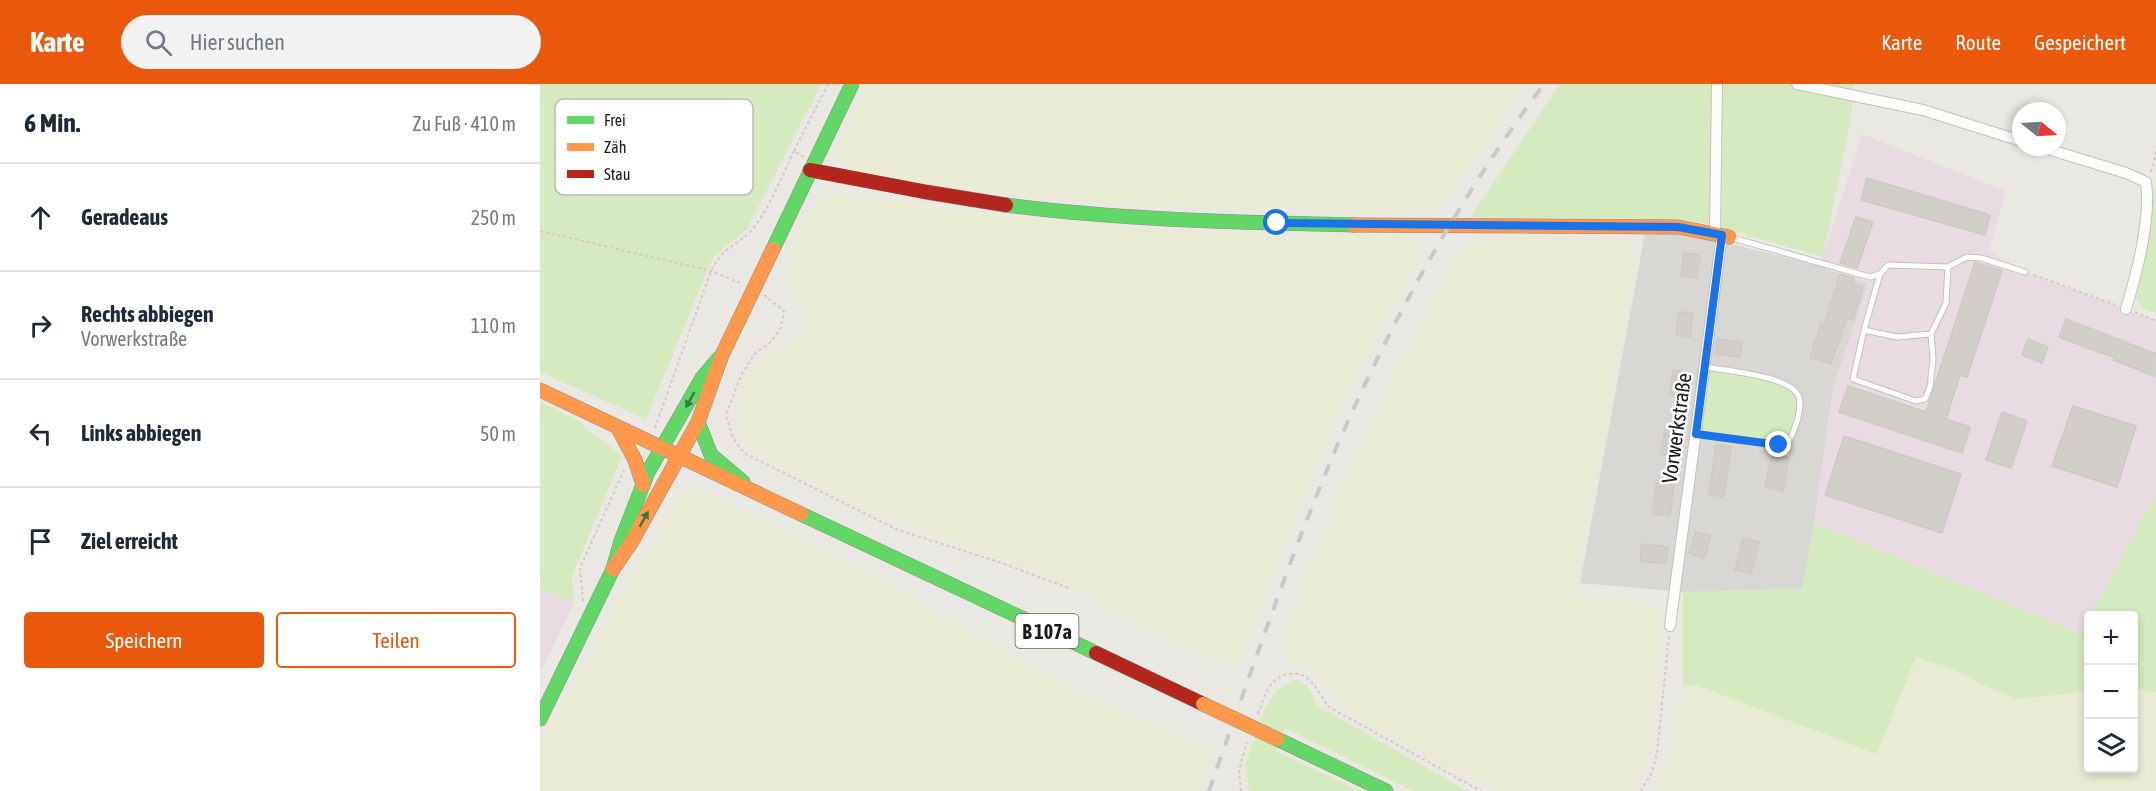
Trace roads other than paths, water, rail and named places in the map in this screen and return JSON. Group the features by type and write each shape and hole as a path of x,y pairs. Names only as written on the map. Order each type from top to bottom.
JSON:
{"main road":[{"path":"612,569 631,543 698,422 722,355 852,84"},
{"path":"812,166 982,202 1116,216 1277,223 1678,227 1722,235"},
{"path":"540,719 612,569 655,445 702,378 722,355"},
{"name":"B 107a","path":"540,390 1386,791"},
{"path":"698,422 711,455 752,490"},
{"path":"618,428 635,460 643,485"}],"street":[{"name":"Vorwerkstraße","path":"1670,627 1722,235 1717,84"},
{"path":"1797,84 1923,110 2012,138"},
{"path":"2066,155 2126,173 2146,182 2148,201 2135,279 2126,309"}],"lane":[{"path":"1722,235 1870,277 1880,274"},
{"path":"1948,267 1946,303 1931,334 1933,359 1930,387 1925,399 1916,401 1853,379 1880,274 1888,265 1948,267 1967,257 1981,258 2025,272"},
{"path":"1864,330 1897,337 1931,334"},
{"path":"1696,434 1779,445 1787,444 1794,435 1801,404 1798,394 1790,386 1706,367"}],"railway":[{"path":"1209,791 1270,617 1337,446 1358,399 1430,259 1484,170 1544,84"}]}
